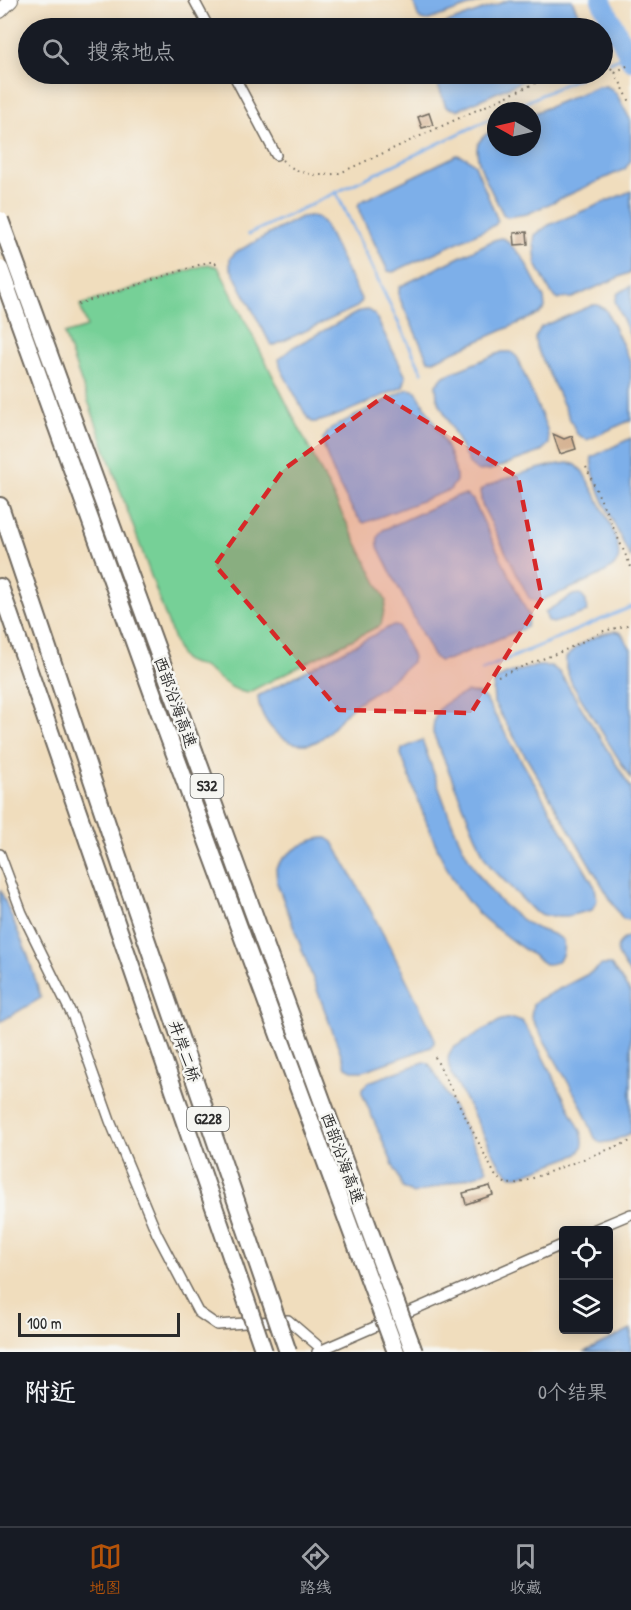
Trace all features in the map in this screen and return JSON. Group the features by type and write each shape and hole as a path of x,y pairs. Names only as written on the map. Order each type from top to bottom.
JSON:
{"highway":[{"name":"西部沿海高速","path":"0,220 414,1352"},
{"name":"西部沿海高速","path":"0,269 163,722 396,1352"},
{"name":"井岸二桥","path":"0,506 288,1352"},
{"name":"井岸二桥","path":"0,587 264,1352"}],"street":[{"path":"0,11 11,0"},
{"path":"194,0 204,18"},
{"path":"238,84 276,155"},
{"path":"0,215 401,1315"},
{"path":"0,855 22,913 73,1017 110,1121 157,1234 198,1312 217,1325 288,1320 317,1348 401,1315 559,1246"},
{"path":"602,1226 631,1214"}],"path":[{"path":"631,64 615,72 631,104"},
{"path":"276,155 289,167 306,174 322,176 340,173 533,84"},
{"path":"78,304 208,262 214,262 220,266"},
{"path":"586,466 631,567"},
{"path":"498,676 563,651 604,631 631,623"},
{"path":"435,1057 495,1175 506,1184 520,1183 631,1141"}],"highlighted area":[{"path":"384,396 518,477 542,598 471,713 339,710 215,565 283,470"}],"green space":[{"path":"208,264 218,267 386,601 381,625 247,693 234,689 207,669 185,661 179,654 64,334 87,327 80,305"}],"water":[{"path":"413,0 486,0 435,18 420,18"},
{"path":"509,0 572,0 580,18 461,18"},
{"path":"438,84 516,84 457,110 446,107"},
{"path":"598,86 612,89 631,121 631,160 625,169 527,214 507,217 503,214 481,169 478,160 478,144 487,134 487,156 541,156 541,110"},
{"path":"457,155 467,158 475,165 498,221 495,225 393,272 388,271 360,213 358,206 360,202"},
{"path":"631,191 631,272 572,298 557,299 550,291 536,264 535,235 549,225"},
{"path":"301,217 317,217 323,222 362,301 357,307 271,345 230,267 230,258 236,252"},
{"path":"501,238 505,239 523,258 544,298 545,308 539,314 433,361 428,360 399,297 399,287"},
{"path":"631,286 631,338 615,301 618,293"},
{"path":"593,305 606,310 631,363 631,420 587,440 577,434 536,346 535,338 541,327"},
{"path":"368,310 375,315 406,377 403,387 343,413 312,422 281,369 279,359 293,347 360,311"},
{"path":"502,352 511,352 517,357 547,429 549,444 540,452 490,470 477,471 470,465 437,398 436,385 444,376"},
{"path":"408,389 416,391 441,435 452,460 456,481 450,490 364,523 352,509 339,484 323,439 331,428"},
{"path":"631,438 631,559 600,492 592,466 592,457"},
{"path":"570,463 583,472 607,517 619,554 617,562 612,567 593,579 538,602 529,598 482,505 480,491 496,482 523,473"},
{"path":"466,495 473,500 529,616 527,627 450,659 439,661 433,656 378,547 378,537 383,530 457,496"},
{"path":"580,594 586,601 587,612 553,623 548,621 545,612 573,595"},
{"path":"393,625 399,627 413,657 412,662 390,681 352,707 324,737 308,744 297,744 278,734 270,726 260,707 258,696"},
{"path":"615,631 621,633 631,649 631,779 572,684 566,668 566,658 576,648 594,637"},
{"path":"538,666 551,666 560,673 631,788 631,920 623,919 618,912 494,703 494,687 498,679 509,673"},
{"path":"467,692 480,694 486,700 595,887 597,900 592,910 567,916 547,916 535,912 491,867 484,856 433,733 435,716 442,706"},
{"path":"422,740 454,828 475,869 488,888 514,914 534,927 563,940 561,958 555,963 545,964 495,928 479,914 454,881 433,839 401,754 402,749"},
{"path":"327,838 333,842 373,914 434,1037 431,1047 363,1071 354,1071 346,1067 277,883 276,868 285,857 306,843"},
{"path":"0,889 28,956 41,998 0,1022"},
{"path":"631,936 631,975 620,959 617,948 623,939"},
{"path":"602,965 611,965 631,993 631,1133 613,1141 601,1143 595,1138 581,1105 531,1017 533,1004"},
{"path":"512,1018 522,1021 533,1038 581,1131 583,1141 581,1150 576,1155 519,1176 512,1176 501,1167 451,1073 448,1060 453,1048 501,1020"},
{"path":"424,1062 432,1068 487,1169 480,1174 413,1194 403,1188 362,1093 362,1088 369,1082"},
{"path":"631,1329 631,1352 584,1352"}],"building":[{"path":"429,113 433,125 422,128 418,117"},
{"path":"527,232 528,244 515,245 514,233"},
{"path":"553,434 564,439 572,436 576,449 560,454"},
{"path":"490,1186 493,1195 466,1204 463,1193"}],"waterway":[{"path":"601,0 610,18"},
{"path":"613,24 631,60"},
{"path":"613,61 628,54"},
{"path":"526,102 565,84"},
{"path":"249,234 487,120"},
{"path":"336,192 422,372"},
{"path":"482,670 631,607"}]}
